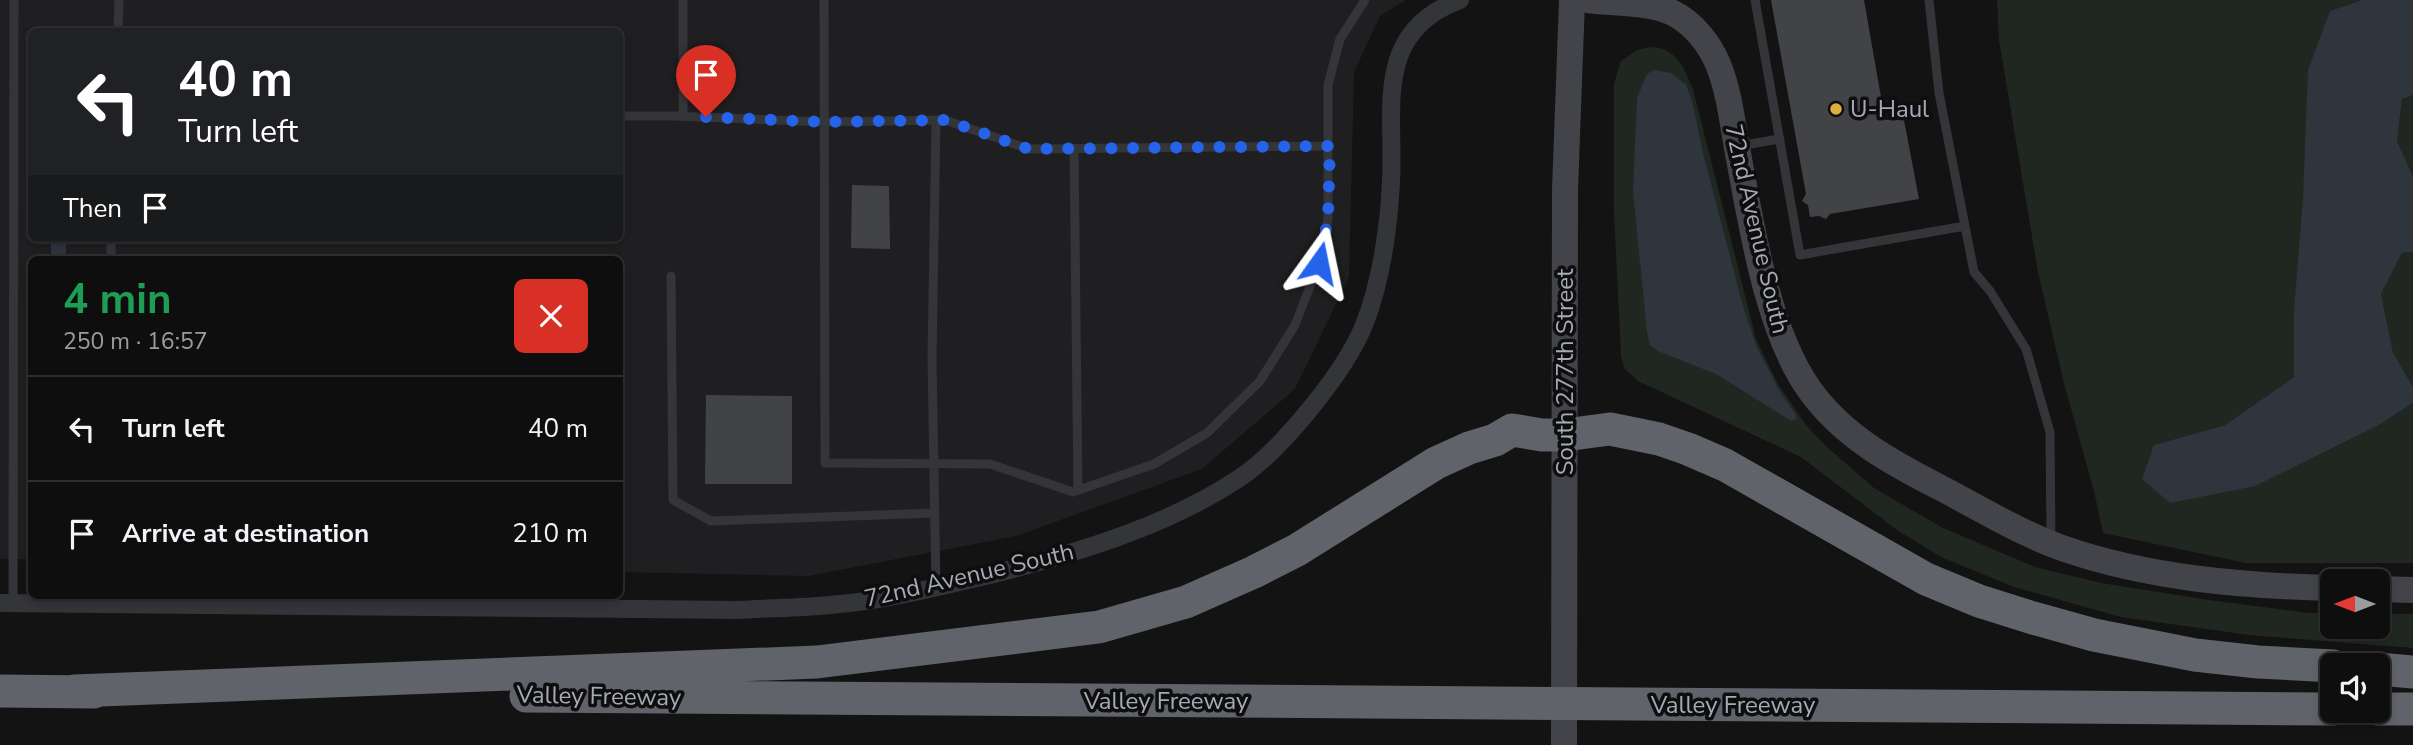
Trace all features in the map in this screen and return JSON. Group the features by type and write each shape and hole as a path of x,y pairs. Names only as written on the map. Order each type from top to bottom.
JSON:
{"highway":[{"path":"74,691 817,662 1099,626 1186,602 1254,572 1297,550 1436,463 1495,440 1512,430 1542,435 1565,435 1610,429 1658,439 1688,449 1725,465 1926,579 1979,601 2033,618 2107,638 2195,655 2320,665"},
{"path":"2390,670 2413,672"},
{"name":"Valley Freeway","path":"0,691 2320,709"},
{"path":"2390,709 2413,709"}],"street":[{"name":"72nd Avenue South","path":"7,603 99,599 738,610 832,605 936,588 1099,545 1194,503 1238,479 1273,449 1335,377 1364,326 1377,281 1388,222 1392,180 1392,83 1399,54 1412,35 1431,16 1460,0"},
{"name":"South 277th Street","path":"1564,745 1565,190 1572,0"},
{"name":"72nd Avenue South","path":"1588,0 1654,6 1672,12 1689,24 1708,46 1724,80 1772,305 1783,343 1809,389 1840,425 1877,453 2023,531 2097,559 2182,576 2320,587"},
{"path":"2390,589 2413,590"}],"lane":[{"path":"7,603 14,0"},
{"path":"118,28 119,0"},
{"path":"683,0 683,116"},
{"path":"824,0 825,463 990,464 1073,492 1154,464 1207,433 1260,381 1295,325 1319,263 1328,219 1328,85 1340,39 1365,0"},
{"path":"1755,0 1800,255 1965,226"},
{"path":"1929,0 1939,93 1974,272 1990,291 2026,349 2050,432 2051,543"},
{"path":"623,116 825,122 945,120 1029,149 1330,146"},
{"path":"936,120 932,359 936,588"},
{"path":"1737,146 1779,139"},
{"path":"1074,149 1078,490"},
{"path":"671,276 673,500 711,522 935,513"}],"shaded area":[{"path":"0,0 1406,0 1380,16 1354,72 1349,277 1295,389 1202,469 1016,536 808,576 623,572 623,256 28,256 28,559 0,559"},
{"path":"1997,0 2362,0 2330,11 2301,239 2294,377 2225,425 2154,445 2379,425 2413,403 2413,563 2246,563 2103,533 2038,272 1999,40"},
{"path":"2362,0 2413,0 2413,95 2402,99 2397,141 2413,176 2413,252 2402,253 2381,294 2393,352 2413,387 2413,403 2379,425 2255,486 2170,503 2142,479 2154,445 2225,425 2294,377 2294,311 2303,198 2308,70 2330,11"},
{"path":"1660,48 1673,55 1683,67 1693,89 1756,339 1778,384 1806,425 1874,488 1943,528 2035,567 2101,583 2209,600 2320,613 2320,639 2390,639 2390,614 2413,614 2413,648 2249,635 2121,617 2014,587 1941,557 1897,530 1801,457 1638,381 1624,368 1621,356 1614,211 1614,84 1621,61 1637,50"},
{"path":"1654,70 1671,73 1686,85 1743,306 1756,345 1797,419 1791,421 1716,374 1658,351 1650,345 1633,192 1637,98 1647,74"},
{"path":"2413,95 2413,176 2397,141 2402,98"},
{"path":"51,242 66,242 66,256 51,256"},
{"path":"2413,252 2413,387 2393,352 2381,294 2402,253"}],"building":[{"name":"U-Haul","path":"1771,0 1864,0 1885,120 1904,120 1919,199 1830,214 1826,219 1819,216 1810,217 1808,205 1802,201 1806,194"},
{"path":"852,185 889,186 890,249 851,248"},
{"path":"706,395 792,396 792,484 705,484"}],"place":[{"name":"U-Haul","path":"1836,109"}],"route":[{"path":"706,117 825,122 945,120 1029,149 1330,146 1328,219 1319,263"}]}
